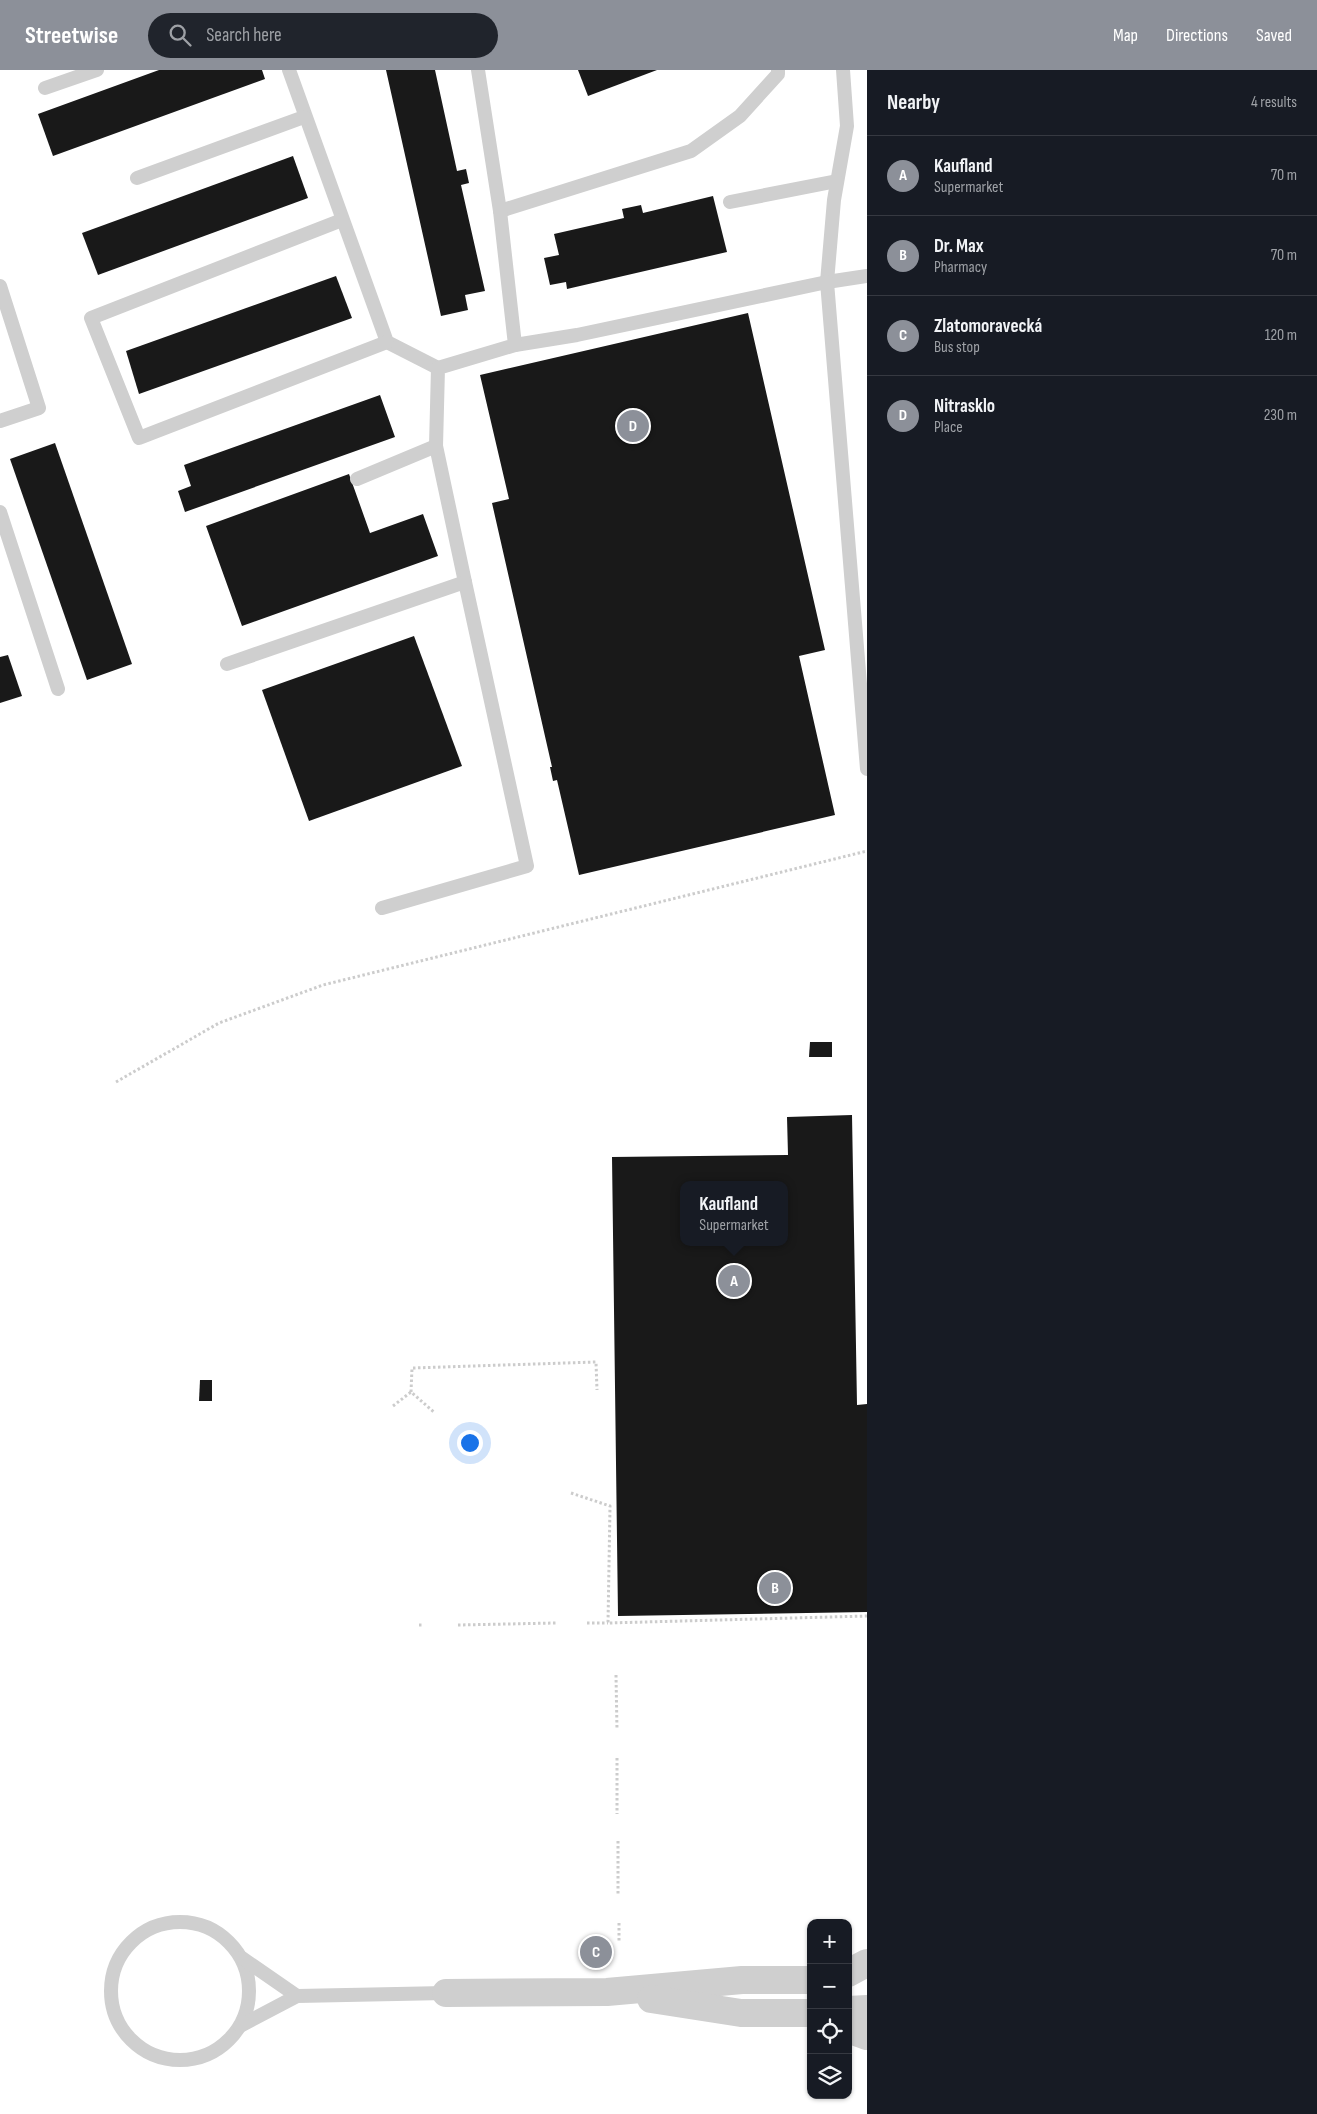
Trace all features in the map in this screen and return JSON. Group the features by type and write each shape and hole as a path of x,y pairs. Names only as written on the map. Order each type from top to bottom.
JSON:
{"street":[{"path":"852,1971 867,1962"},
{"path":"446,1993 607,1992 742,1980 807,1980"},
{"path":"852,1980 867,1980"},
{"path":"607,1992 741,2013 806,2015"},
{"path":"852,2010 867,2009"},
{"path":"852,2030 867,2036"}],"lane":[{"path":"45,88 97,70"},
{"path":"289,70 304,117 388,342 438,368 515,345 577,335 826,282 867,276"},
{"path":"478,70 500,211 515,345"},
{"path":"500,211 690,151 740,116 778,74 778,70"},
{"path":"843,70 847,126 834,200 826,282 867,769"},
{"path":"137,178 304,117"},
{"path":"730,202 837,181"},
{"path":"342,220 91,318 139,438 388,342"},
{"path":"0,286 39,408 0,421"},
{"path":"382,908 527,866 436,446 438,368"},
{"path":"357,479 436,446"},
{"path":"0,512 58,689"},
{"path":"227,664 465,582"},
{"path":"242,1958 248,1975 250,1992 247,2010 240,2026 227,2042 210,2054 180,2060 159,2057 136,2044 120,2025 112,2006 111,1985 120,1955 134,1939 151,1928 170,1922 189,1922 208,1927 225,1937 242,1958 297,1996"},
{"path":"240,2026 297,1996 446,1993"}],"path":[{"path":"116,1082 220,1023 323,985 867,852"},
{"path":"394,1406 411,1392 412,1368 596,1362 597,1390"},
{"path":"411,1392 435,1413"},
{"path":"571,1494 610,1506 608,1623"},
{"path":"587,1623 867,1616"},
{"path":"458,1625 556,1624"},
{"path":"616,1675 617,1730"},
{"path":"617,1758 617,1814"},
{"path":"618,1841 618,1896"},
{"path":"619,1923 619,1943"}],"building":[{"path":"159,70 262,70 265,79 53,156 38,114"},
{"path":"386,70 435,70 457,171 466,169 469,183 461,185 485,291 465,295 468,310 441,316"},
{"path":"578,70 657,70 588,96"},
{"path":"293,156 308,198 98,275 82,233"},
{"path":"713,196 727,252 567,289 566,282 550,285 544,258 559,255 554,234 624,218 622,209 641,205 643,213"},
{"path":"336,276 352,318 139,394 126,351"},
{"path":"748,313 825,650 799,656 835,815 579,875 557,780 553,781 550,767 552,767 492,503 509,499 480,375"},
{"path":"380,395 395,437 185,512 178,491 191,486 184,465"},
{"path":"55,443 132,664 87,680 10,459"},
{"path":"349,474 370,533 423,514 438,556 242,626 206,526"},
{"path":"414,636 462,766 309,821 262,690"},
{"path":"8,655 22,696 0,703 0,657"},
{"path":"810,1042 832,1042 832,1057 809,1057"},
{"path":"852,1115 857,1405 867,1404 867,1612 618,1616 612,1157 788,1155 787,1117"},
{"path":"200,1380 212,1380 212,1401 199,1401"}],"place":[{"name":"Nitrasklo","path":"633,426"},
{"name":"Kaufland","path":"734,1281"},
{"name":"Dr. Max","path":"775,1588"},
{"name":"Zlatomoravecká","path":"596,1952"}]}
